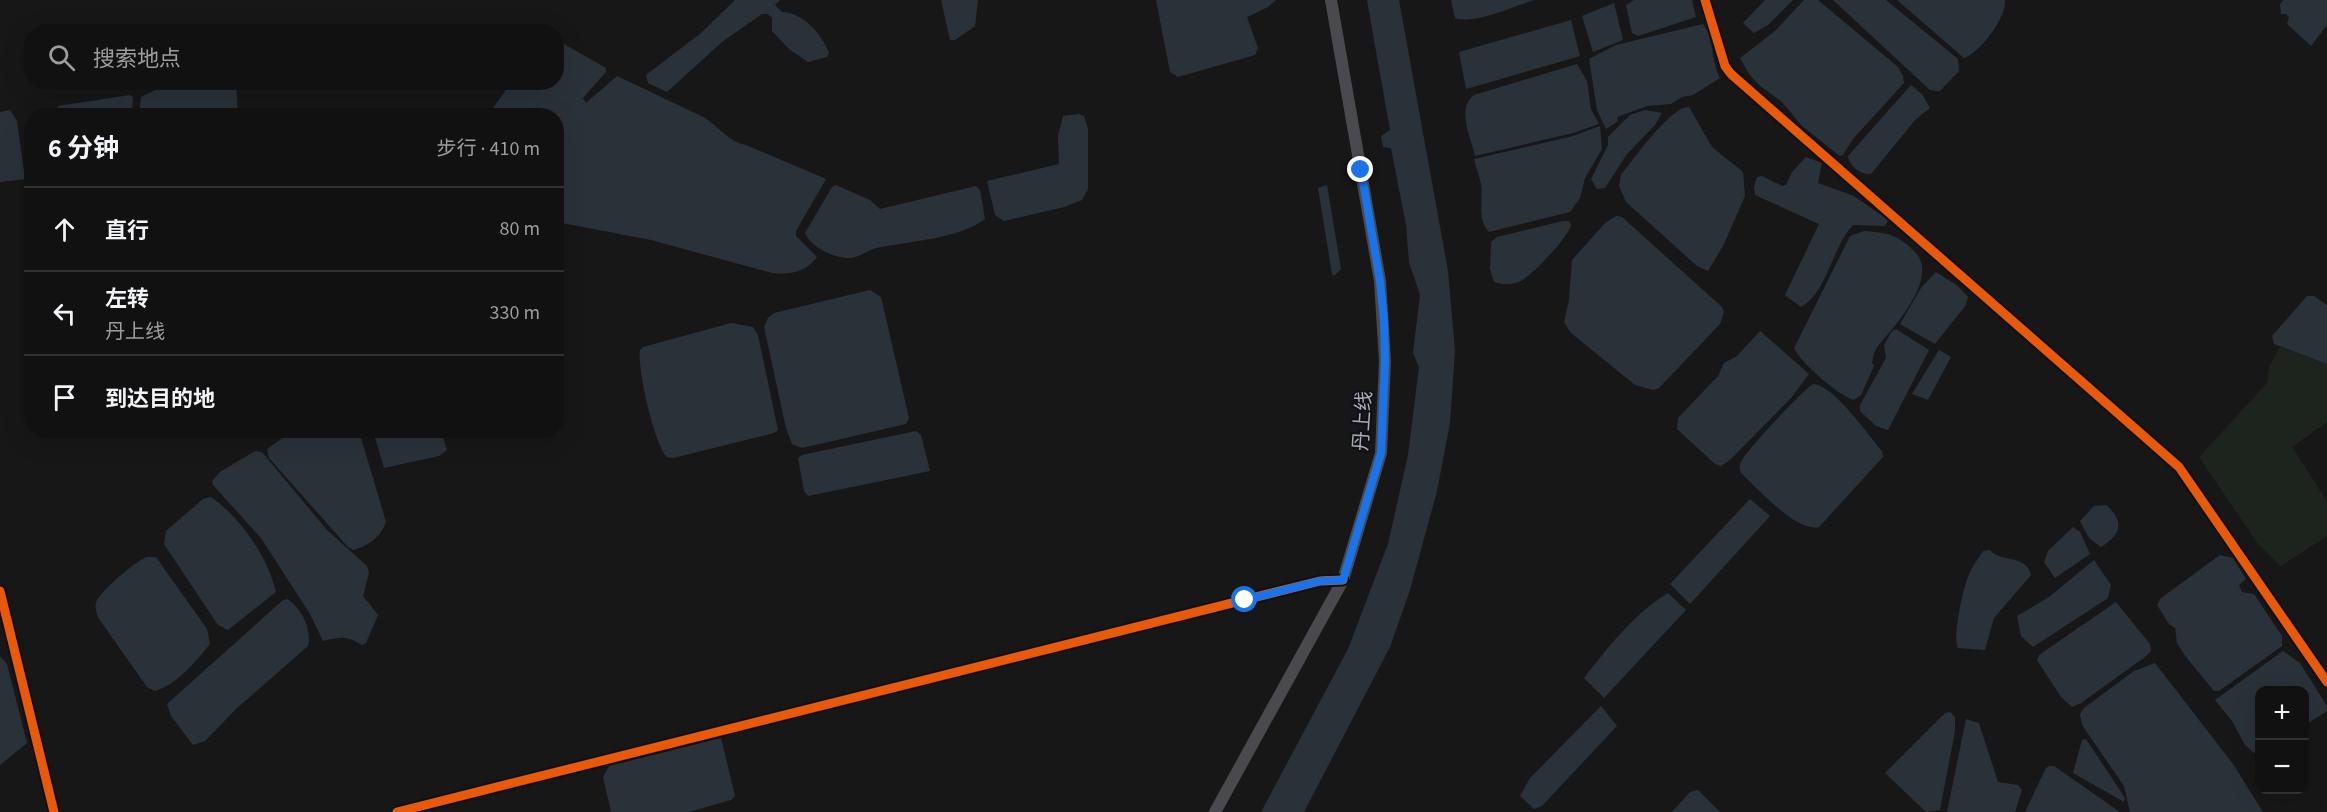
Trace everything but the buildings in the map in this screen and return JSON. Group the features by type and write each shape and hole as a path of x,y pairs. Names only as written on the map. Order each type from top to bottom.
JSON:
{"main road":[{"name":"丹上线","path":"1215,812 1343,580 1381,453 1385,361 1380,281 1330,0"}],"street":[{"path":"1705,0 1725,66 1731,74 2179,467 2327,682"},
{"path":"397,812 1320,581 1343,580"},
{"path":"0,591 54,812"}],"shaded area":[{"path":"735,0 780,0 775,5 782,12 804,20 817,32 829,53 827,57 808,62 789,49 772,31 772,18 768,14 762,14 722,42 667,92 648,83 646,75 701,33"},
{"path":"941,0 978,0 975,26 955,40 950,40"},
{"path":"1156,0 1276,0 1268,7 1247,17 1258,48 1255,55 1178,77 1170,72"},
{"path":"1367,0 1399,0 1448,271 1455,351 1450,423 1437,491 1410,590 1390,647 1304,812 1261,812 1348,649 1388,544 1408,455 1419,367 1413,353 1420,295 1409,262 1406,225 1391,148 1383,147 1381,136 1390,130"},
{"path":"1451,0 1534,0 1483,17 1463,19 1455,18"},
{"path":"1634,0 1692,0 1696,17 1638,36 1632,33 1626,5"},
{"path":"1765,0 1793,0 1768,25 1754,33 1743,23"},
{"path":"1804,0 1818,0 1898,67 1903,76 1904,83 1840,156 1802,126 1782,102 1759,85 1749,74 1740,58 1775,31"},
{"path":"1833,0 1886,0 1958,59 1959,71 1940,91 1930,90"},
{"path":"1897,0 2005,0 2002,16 1991,34 1985,42 1964,58"},
{"path":"2283,0 2327,0 2327,25 2311,46 2287,24 2289,17 2281,14 2280,5"},
{"path":"1614,3 1623,40 1593,52 1582,16"},
{"path":"1571,20 1580,56 1466,89 1459,52"},
{"path":"1703,24 1709,36 1720,78 1693,95 1682,97 1671,104 1647,106 1617,117 1618,121 1606,129 1597,110 1589,59 1616,45"},
{"path":"564,44 606,68 606,72 583,98 586,103 617,76 703,117 734,141 826,179 796,231 796,236 817,257 803,269 772,273 651,240 564,223 564,108 493,108 506,90 564,90"},
{"path":"1577,64 1587,81 1591,109 1599,124 1573,133 1475,156 1465,115 1469,101 1474,95"},
{"path":"1911,85 1922,94 1930,108 1915,120 1871,174 1860,171 1853,166 1848,156"},
{"path":"155,90 236,90 238,108 140,108 141,97"},
{"path":"130,95 133,97 132,108 58,108 58,106"},
{"path":"1689,107 1712,147 1743,172 1745,196 1723,246 1708,271 1697,266 1626,202 1619,186 1621,175 1653,135 1672,115"},
{"path":"10,110 17,121 24,179 0,182 0,112"},
{"path":"1645,110 1662,113 1655,125 1627,154 1605,188 1597,189 1591,179 1608,145 1608,137 1630,115"},
{"path":"1079,114 1084,116 1088,129 1088,189 1082,200 1064,207 1004,221 995,215 987,181 1059,164 1058,136 1063,116"},
{"path":"1600,126 1602,149 1585,178 1580,198 1570,212 1489,232 1483,221 1482,190 1474,159 1573,136"},
{"path":"1806,157 1822,163 1818,183 1854,196 1888,220 1885,226 1853,225 1840,245 1817,291 1801,307 1785,295 1819,224 1755,195 1754,187 1757,177 1762,176 1782,186 1786,185 1792,172"},
{"path":"836,185 870,200 880,209 976,186 980,190 985,219 974,226 948,235 877,248 855,257 841,257 817,247 805,233 832,187"},
{"path":"1327,185 1341,269 1334,276 1318,188"},
{"path":"1616,216 1622,217 1722,307 1724,312 1720,324 1659,388 1653,390 1635,385 1571,333 1564,322 1569,300 1572,260 1605,223"},
{"path":"1569,221 1571,225 1568,231 1557,247 1533,272 1515,283 1494,282 1490,269 1491,242 1497,237"},
{"path":"1864,231 1886,234 1902,241 1914,251 1921,261 1922,274 1919,287 1904,314 1876,350 1872,363 1874,366 1861,395 1854,400 1821,378 1794,348 1850,236"},
{"path":"1936,272 1958,286 1968,297 1966,305 1935,344 1900,324 1921,288"},
{"path":"870,290 881,297 909,418 906,424 802,448 792,444 786,428 764,327 768,318 774,313"},
{"path":"2307,296 2314,296 2327,305 2327,364 2274,344 2272,336"},
{"path":"731,323 753,327 758,335 778,430 774,433 673,458 667,457 652,422 641,372 640,350 643,347"},
{"path":"1896,329 1929,350 1888,430 1876,426 1860,411 1860,405 1886,358 1884,345 1892,331"},
{"path":"1760,331 1809,374 1791,398 1731,459 1721,466 1715,464 1677,429 1678,418 1718,376 1724,363 1737,356"},
{"path":"2280,347 2327,364 2327,422 2292,447 2327,501 2327,536 2281,566 2258,544 2199,457 2267,383 2269,367"},
{"path":"1939,350 1951,357 1928,400 1912,394"},
{"path":"1813,384 1821,386 1840,401 1882,451 1883,457 1819,527 1810,527 1789,517 1741,473 1740,468 1742,460 1754,444"},
{"path":"916,431 921,435 930,471 808,496 804,491 798,458 802,455"},
{"path":"283,438 361,438 386,522 381,532 370,543 354,550 348,547 269,458 267,449"},
{"path":"375,438 443,438 447,450 439,456 384,468"},
{"path":"255,451 262,452 327,530 367,566 369,573 363,596 378,615 366,643 362,645 343,638 323,641 310,614 261,538 213,485 212,481 220,472"},
{"path":"211,497 232,515 260,552 276,592 228,630 218,625 164,544 166,531 203,499"},
{"path":"1750,499 1770,516 1690,604 1670,584"},
{"path":"2106,505 2116,517 2118,528 2113,538 2101,547 2089,538 2080,521 2094,506"},
{"path":"2073,527 2080,532 2090,554 2055,578 2044,562 2048,551"},
{"path":"1990,550 1994,554 2024,564 2031,575 1994,618 1985,650 1958,648 1957,624 1966,583 1983,551"},
{"path":"2220,555 2233,558 2246,579 2239,585 2242,592 2254,594 2282,636 2282,646 2219,691 2214,691 2186,657 2177,643 2175,628 2169,624 2157,605 2161,598"},
{"path":"146,557 156,557 207,629 210,644 179,678 155,691 147,687 96,612 97,600 106,589"},
{"path":"2094,560 2111,585 2108,598 2033,647 2021,636 2017,616 2049,597"},
{"path":"1668,593 1686,610 1604,698 1584,678 1633,620"},
{"path":"288,599 305,620 309,633 308,646 236,709 205,741 193,745 171,716 167,704 283,600"},
{"path":"2116,602 2150,644 2151,651 2081,703 2072,707 2061,697 2037,660 2039,655"},
{"path":"2283,651 2300,663 2327,706 2327,711 2309,722 2309,686 2255,686 2254,753 2245,745 2232,721 2215,700"},
{"path":"0,656 7,664 27,743 0,765"},
{"path":"2155,663 2233,764 2263,812 2130,812 2124,786 2082,725 2080,714 2084,708 2134,671"},
{"path":"1601,706 1617,726 1542,806 1534,809 1520,796 1530,778"},
{"path":"1950,712 1955,717 1955,731 1940,810 1926,812 1885,773 1945,713"},
{"path":"1966,719 1979,723 1998,782 2018,785 2022,790 2015,812 1947,812"},
{"path":"721,738 735,796 731,800 689,812 611,812 603,777 609,766"},
{"path":"2086,739 2125,798 2124,802 2073,773 2082,740"},
{"path":"2049,766 2054,766 2120,812 2025,812"},
{"path":"1698,790 1720,812 1672,812 1690,792"}],"cycle path":[{"path":"1705,0 1725,66 1731,74 2179,467 2327,682"},
{"path":"397,812 1320,581 1343,580"},
{"path":"0,591 54,812"}],"route":[{"path":"1245,600 1320,581 1343,580 1381,453 1385,361 1384,320 1380,281 1361,170"}]}
